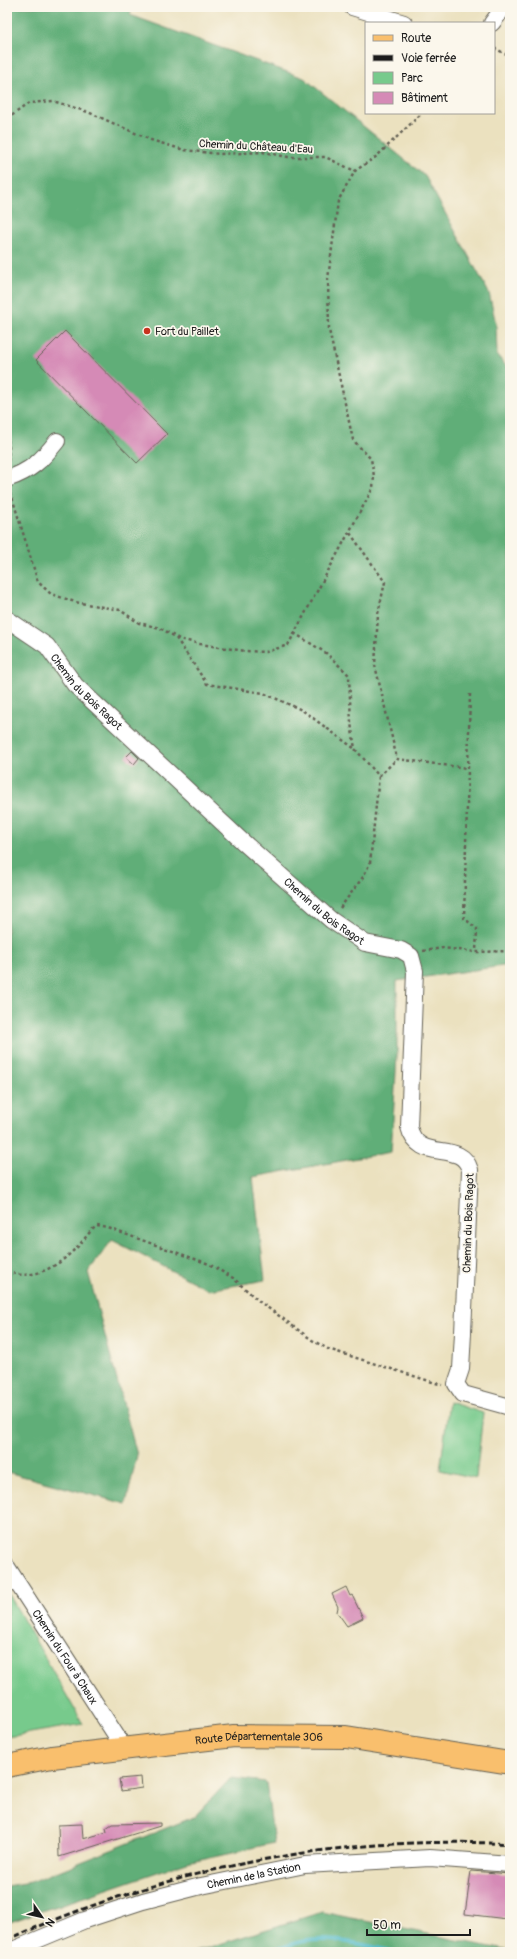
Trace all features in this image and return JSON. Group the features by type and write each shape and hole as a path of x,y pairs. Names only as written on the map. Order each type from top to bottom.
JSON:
{"main road":[{"name":"Route Départementale 306","path":"7,1766 52,1757 234,1736 346,1737 462,1754 510,1763"},
{"name":"Route Départementale 306","path":"7,1780 103,1763 168,1755 236,1750 348,1752 462,1766 510,1775"}],"street":[{"path":"352,7 401,22"},
{"path":"493,22 504,7"},
{"path":"7,479 23,474 42,460 57,441"},
{"name":"Chemin du Bois Ragot","path":"7,619 47,646 75,685 242,841 331,920 365,943 406,952 413,960 414,972 410,1134 418,1144 426,1148 460,1155 468,1164 470,1170 463,1333 460,1369 456,1384 460,1390"},
{"path":"460,1390 463,1394 510,1407"},
{"name":"Chemin du Four à Chaux","path":"7,1567 119,1740 121,1749"},
{"name":"Chemin de la Station","path":"8,1952 85,1920 143,1901 201,1886 305,1865 430,1858 510,1864"}],"path":[{"path":"495,48 510,56"},
{"name":"Chemin du Château d'Eau","path":"7,120 29,103 53,101 88,112 151,140 184,150 220,154 263,152 288,157 325,157 355,171"},
{"path":"7,489 12,497 38,582 51,594 75,602 120,610 139,623 160,628 174,636 200,644 245,651 266,652 288,645 373,488 374,476 371,459 353,440 329,330 328,280 338,201 355,171 377,156 421,114"},
{"path":"7,434 9,446 7,479"},
{"path":"350,533 385,582 378,614 375,665 397,760"},
{"path":"294,633 326,653 349,675 351,723 355,749"},
{"path":"174,636 207,684 263,693 302,710 355,749 379,776"},
{"path":"470,694 464,918 477,929 476,952"},
{"path":"331,920 363,877 370,863 379,776 397,760 467,768"},
{"path":"406,952 442,948 476,952 510,951"},
{"path":"7,1271 17,1276 25,1276 45,1270 69,1255 97,1226 108,1228 209,1264 233,1278 260,1302 312,1340 328,1349 460,1390"}],"green space":[{"path":"7,7 133,7 130,15 304,78 425,176 489,293 496,324 497,355 510,371 510,965 397,981 397,1056 391,1152 253,1177 265,1280 209,1290 112,1240 88,1272 137,1455 126,1504 7,1472"},
{"path":"449,1402 483,1413 476,1478 440,1470"},
{"path":"7,1591 83,1724 7,1737"},
{"path":"231,1778 266,1782 274,1843 187,1862 7,1923 7,1886 31,1882 194,1817"},
{"path":"322,1912 510,1951 510,1952 194,1952"}],"building":[{"path":"65,331 167,434 137,463 36,360"},
{"path":"132,751 139,758 134,764 126,757"},
{"path":"346,1587 350,1596 352,1595 363,1618 347,1626 337,1612 338,1607 332,1594"},
{"path":"141,1777 142,1788 121,1791 119,1779"},
{"path":"160,1823 160,1826 59,1857 58,1825 82,1824 83,1839 107,1832 106,1828 112,1824"},
{"path":"471,1871 510,1874 507,1919 465,1914"}],"waterway":[{"path":"270,1952 292,1944 317,1940 361,1944 393,1952"}],"railway":[{"path":"7,1940 67,1915 128,1894 190,1876 253,1862 316,1851 380,1845 445,1842 510,1844"}],"place":[{"name":"Fort du Paillet","path":"147,331"}]}
